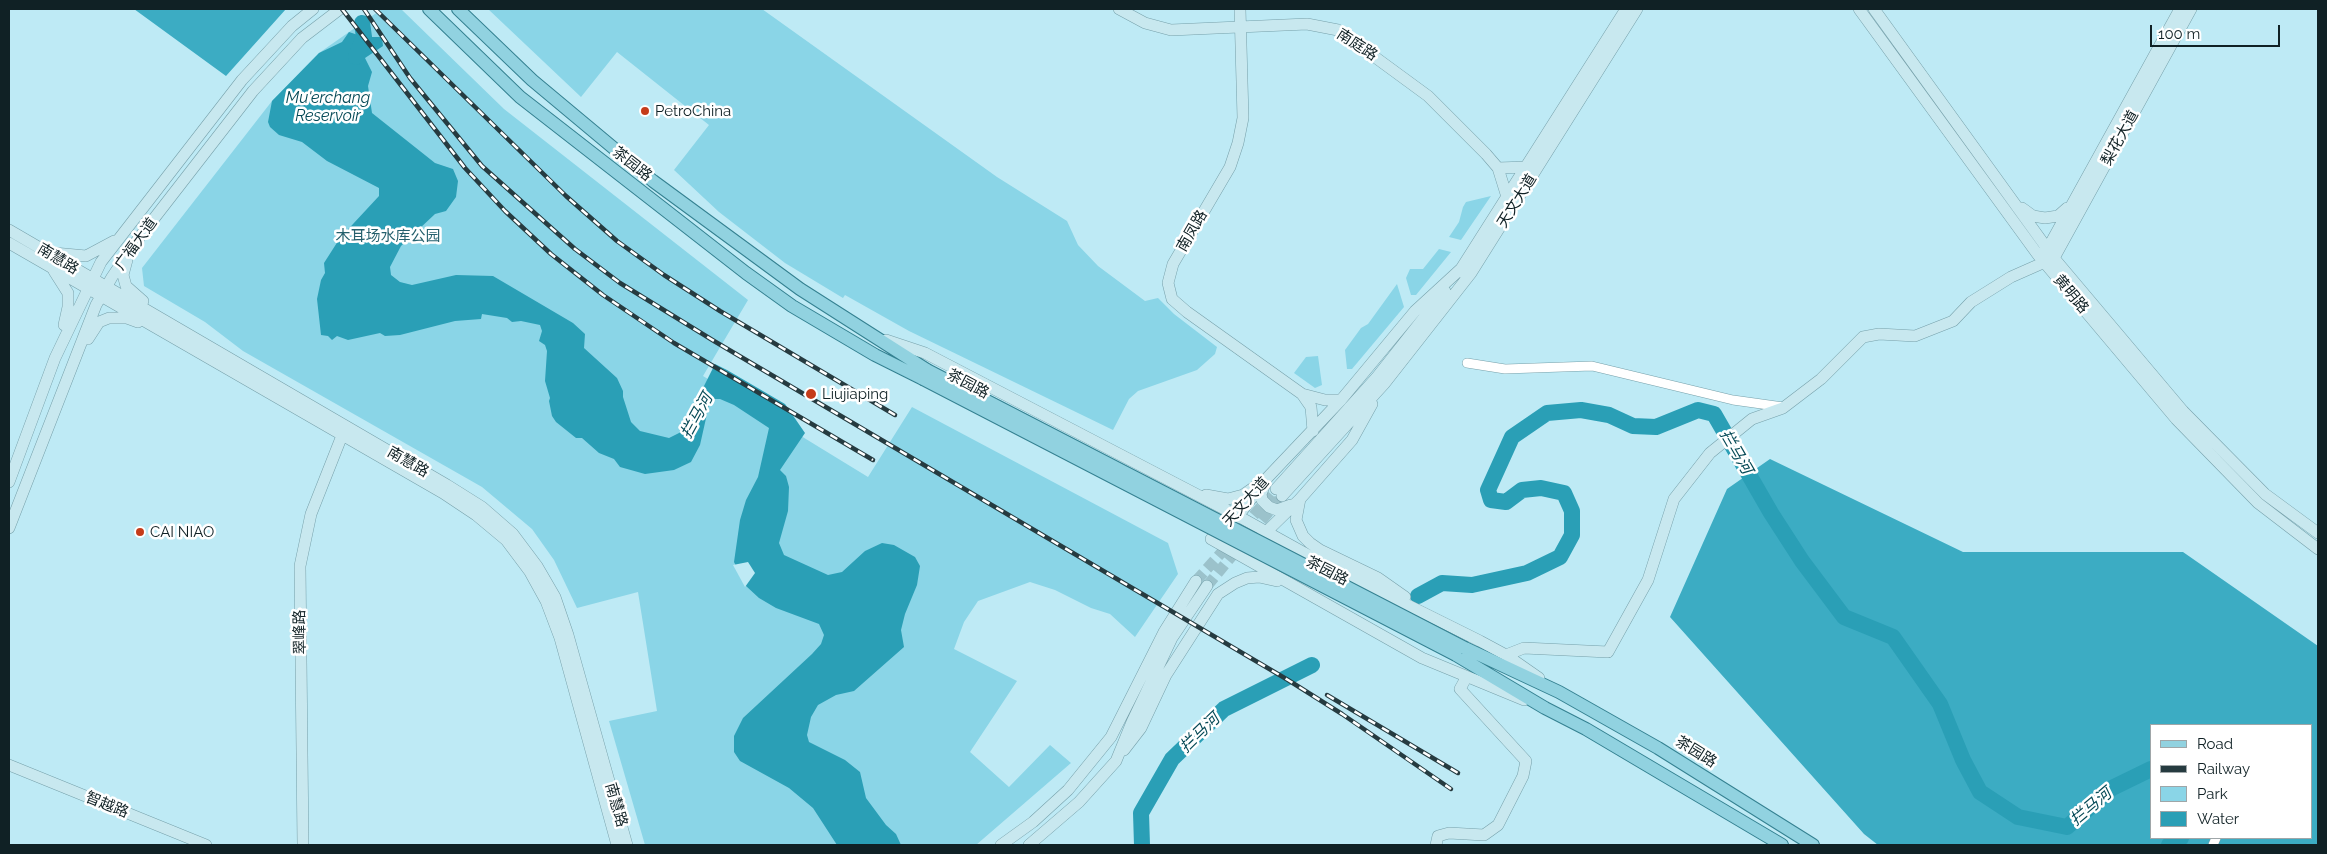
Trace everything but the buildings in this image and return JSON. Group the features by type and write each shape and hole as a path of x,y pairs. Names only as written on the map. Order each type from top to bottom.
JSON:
{"main road":[{"name":"广福大道","path":"9,482 55,358 101,262 242,80 292,26 313,9"},
{"name":"广福大道","path":"9,528 72,364 104,291 135,243 253,91 302,38 340,9"},
{"name":"茶园路","path":"429,9 520,98 746,273 792,306 875,355 925,374 1460,652 1559,692"},
{"name":"茶园路","path":"458,9 468,14 532,80 653,182 800,290 880,339 925,374"},
{"name":"南庭路","path":"1119,9 1145,23 1171,30 1307,24 1338,30 1428,96 1498,168"},
{"name":"南凤路","path":"1240,9 1243,118 1238,143 1230,167 1173,264 1168,283 1172,299 1187,312 1302,394"},
{"name":"天文大道","path":"1626,9 1464,266 1377,377 1279,492 1384,384 1471,273 1637,9"},
{"name":"黄明路","path":"1858,9 2046,256 2183,426 2258,503 2318,549"},
{"name":"黄明路","path":"1874,9 2015,204 2046,256 2183,412 2265,494 2318,533"},
{"name":"梨花大道","path":"2046,256 2072,204 2180,9"},
{"name":"梨花大道","path":"2046,256 2191,9"},
{"path":"1507,197 1498,168 1526,167"},
{"path":"2015,204 2033,216 2045,218 2058,216 2072,204"},
{"name":"南慧路","path":"9,230 46,252 90,283 214,350 344,430 476,515 506,540 530,572 546,601 560,638 617,845"},
{"path":"46,252 86,256 120,238"},
{"name":"南慧路","path":"9,243 52,267 90,283"},
{"path":"135,243 126,261 123,275 129,290 214,350"},
{"path":"1506,655 1524,648 1608,652 1648,580 1674,499 1710,453 1752,419 1783,408 1821,379 1863,337 1879,334 1915,336 1953,321 1971,302 2046,256"},
{"name":"天文大道","path":"1211,539 1238,516 1268,477 1341,400 1415,311 1464,266"},
{"path":"52,267 68,293 68,308 55,358"},
{"name":"南慧路","path":"104,291 173,337 482,507 513,534 537,566 555,597 568,636 627,845"},
{"path":"72,364 99,322 109,318 127,318 173,337"},
{"name":"茶园路","path":"880,339 924,353 1238,516 1317,560 1440,620 1506,655 1559,692 1658,748 1813,845"},
{"name":"天文大道","path":"1244,557 1266,532 1300,499 1352,440 1384,384"},
{"path":"1302,394 1325,400 1341,400"},
{"path":"1302,394 1311,406 1313,431"},
{"name":"翠峰路","path":"303,845 300,566 311,514 344,430"},
{"path":"1184,489 1228,499 1244,495 1268,477"},
{"path":"1268,477 1261,494 1262,500 1269,507 1277,510 1286,509 1300,499"},
{"path":"1300,499 1296,520 1303,536 1320,550 1378,578 1440,620"},
{"name":"茶园路","path":"1211,539 1422,658 1466,678 1545,708"},
{"path":"1299,589 1289,576 1289,568 1292,562 1297,558 1317,560"},
{"path":"1029,845 1079,802 1116,761 1141,728 1166,675 1218,594 1247,578 1270,579 1299,589"},
{"path":"1001,845 1033,822 1068,790 1111,737 1164,632 1202,584 1172,638 1132,722 1116,761"},
{"name":"茶园路","path":"1460,652 1545,708 1586,729 1782,845"},
{"path":"1436,845 1438,836 1449,833 1484,835 1498,825 1523,776 1526,761 1460,689 1466,678"},
{"name":"智越路","path":"9,765 206,845"}],"street":[{"path":"1467,363 1505,369 1592,366 1733,400 1783,408"}],"green space":[{"name":"木耳场水库公园","path":"382,9 401,9 504,109 748,300 703,376 868,477 912,407 1168,543 1178,574 1135,637 1110,614 1091,608 1055,590 1030,582 978,601 964,622 954,649 1017,681 970,752 1009,787 1050,745 1071,763 976,845 645,845 609,721 657,711 638,592 577,608 554,560 532,529 482,487 243,351 205,322 144,286 142,268 272,101 319,53"},
{"path":"488,9 762,9 997,177 1067,221 1078,245 1098,266 1145,301 1158,298 1174,314 1217,347 1215,354 1197,370 1138,391 1129,399 1113,430 909,331 845,295 843,298 785,263 719,212 674,170 709,125 617,52 581,97"},
{"path":"1491,196 1461,240 1449,237 1459,222 1466,202"},
{"path":"1439,249 1451,252 1416,295 1411,295 1406,278 1410,269 1423,269"},
{"path":"1397,284 1404,307 1352,369 1347,369 1345,350 1361,328 1368,324"},
{"path":"1318,356 1322,385 1315,388 1294,373 1306,357"}],"shaded area":[{"path":"134,9 286,9 226,76"},
{"path":"1770,459 1963,552 2183,552 2318,646 2318,845 1878,845 1864,834 1670,617 1727,489"}],"water":[{"name":"Mu'erchang Reservoir","path":"349,32 364,37 382,37 383,46 365,58 372,72 368,86 372,113 435,163 453,169 458,181 456,197 446,211 435,214 401,246 390,267 391,275 400,282 412,285 456,275 493,276 573,323 585,334 584,348 617,378 623,391 631,422 640,431 669,438 681,432 715,364 727,370 785,404 805,433 780,470 786,476 789,487 788,511 779,543 784,555 828,575 842,572 865,551 882,543 894,545 915,557 920,566 917,585 905,614 901,630 904,647 854,691 836,695 818,705 811,717 807,735 809,742 845,760 860,772 866,798 886,825 896,834 901,845 837,845 813,808 789,788 740,761 734,752 734,736 743,718 812,654 821,644 824,635 819,624 776,608 759,598 746,586 734,562 740,520 746,500 758,477 769,428 734,405 720,399 714,399 709,405 700,445 691,462 674,470 645,474 620,467 614,459 599,453 582,438 576,438 556,422 552,416 550,398 545,381 547,351 545,345 539,341 542,331 540,325 521,321 512,322 507,318 482,314 481,319 455,321 400,335 385,336 380,333 348,340 337,336 332,340 328,336 321,335 317,299 321,280 325,273 324,263 340,238 379,196 379,188 327,161 302,142 279,135 270,127 268,122 272,101 319,53 342,42"}],"pier":[{"path":"748,562 755,573 745,587 733,565"}],"waterway":[{"name":"拦马河","path":"356,57 364,37 362,23"},
{"name":"拦马河","path":"1418,596 1442,583 1472,585 1527,573 1560,557 1572,535 1572,511 1564,493 1541,488 1522,490 1506,502 1491,500 1488,490 1512,437 1547,413 1581,410 1609,415 1633,426 1656,427 1698,410 1714,414 1771,513 1802,561 1844,617 1893,637 1940,704 1963,760 1980,792 2018,817 2067,827 2112,788 2150,769"},
{"name":"拦马河","path":"1142,845 1141,813 1172,759 1224,709 1312,665"},
{"name":"拦马河","path":"2169,845 2179,839"}],"tunnel":[{"path":"1243,528 1276,489"},
{"path":"1251,533 1282,496"},
{"path":"1196,581 1231,542"},
{"path":"1207,586 1241,545"}],"railway":[{"path":"342,9 465,168 505,211 551,254 603,295 674,343 873,460"},
{"path":"364,9 410,78 482,166 575,249 620,283 714,341 1288,680 1342,714 1451,789"},
{"path":"375,9 566,196 617,241 664,275 720,311 895,415"},
{"path":"1327,695 1458,773"}],"place":[{"name":"PetroChina","path":"645,111"},
{"name":"Liujiaping","path":"811,394"},
{"name":"CAI NIAO","path":"140,532"}]}
